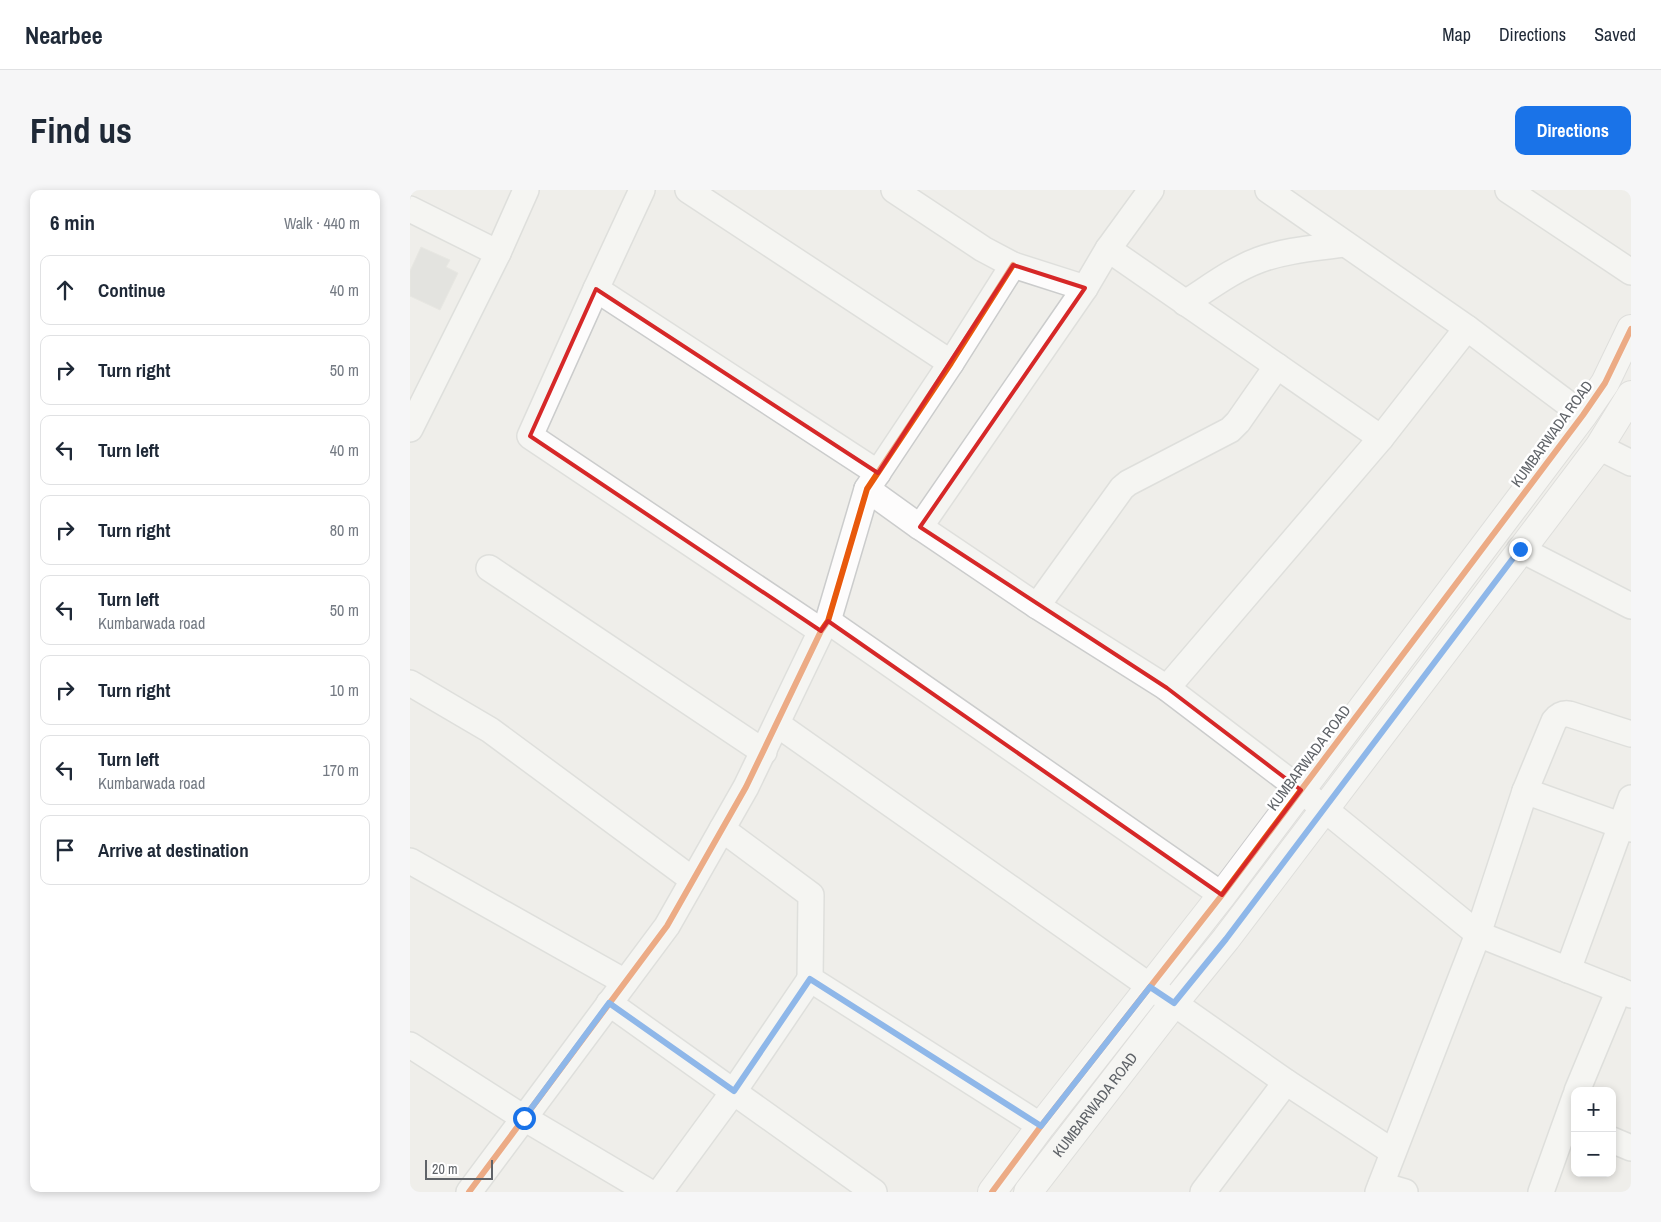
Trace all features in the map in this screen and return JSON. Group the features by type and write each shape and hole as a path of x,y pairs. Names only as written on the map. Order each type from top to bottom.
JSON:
{"street":[{"path":"410,429 498,253 526,190"},
{"path":"642,190 530,436 824,626 1222,895"},
{"path":"688,190 951,363"},
{"path":"894,190 983,249 1012,265 1085,288"},
{"path":"920,527 1085,288 1108,249 1151,190"},
{"path":"1268,190 1467,328 1583,415"},
{"path":"1508,190 1631,272"},
{"path":"410,209 498,253"},
{"path":"1185,303 1241,268 1259,260 1279,254 1345,244"},
{"path":"1108,249 1380,438"},
{"path":"469,1192 667,926 746,787 824,626 873,481 951,363 1012,265"},
{"path":"596,288 873,481 920,527 1036,606 1167,688 1300,790 1478,934 1625,993 1579,1087"},
{"path":"1167,688 1380,438 1467,328"},
{"name":"KUMBARWADA ROAD","path":"992,1192 1041,1126 1222,895 1583,415 1605,383 1631,329"},
{"path":"1036,606 1122,488 1128,483 1230,430 1238,422 1277,366"},
{"name":"KUMBARWADA ROAD","path":"1028,1192 1174,1003 1226,939 1599,447 1631,395"},
{"path":"1599,447 1631,462"},
{"path":"1520,549 1631,606"},
{"path":"489,568 764,752"},
{"path":"410,683 490,730 693,880"},
{"path":"1405,1192 1380,1188 1478,934 1525,791 1554,721 1558,716 1569,714 1631,734"},
{"path":"778,724 1286,1082 1393,1152"},
{"path":"1525,791 1626,827"},
{"path":"1568,970 1626,827 1631,798"},
{"path":"660,1192 734,1091 810,979 811,894 722,829"},
{"path":"410,861 625,982"},
{"path":"810,979 1041,1126"},
{"path":"609,1003 874,1192"},
{"path":"410,1045 524,1118 649,1192"},
{"path":"1203,1192 1286,1082"},
{"path":"1541,1192 1570,1122"},
{"path":"1616,1142 1631,1148"}],"highlighted area":[{"path":"1013,265 1085,288 920,527 1167,688 1301,790 1222,895 828,621 821,631 530,436 596,289 878,473"}],"building":[{"path":"421,247 450,260 446,267 458,273 440,310 410,296 410,271"}],"cycle path":[{"path":"469,1192 667,926 746,787 821,631 828,621 867,489 951,363 1013,265"},
{"path":"992,1192 1041,1126 1222,895 1583,415 1605,383 1631,329"}],"route":[{"path":"524,1118 609,1003 734,1091 810,979 1041,1126 1150,987 1174,1003 1226,939 1481,604 1520,549"}]}
